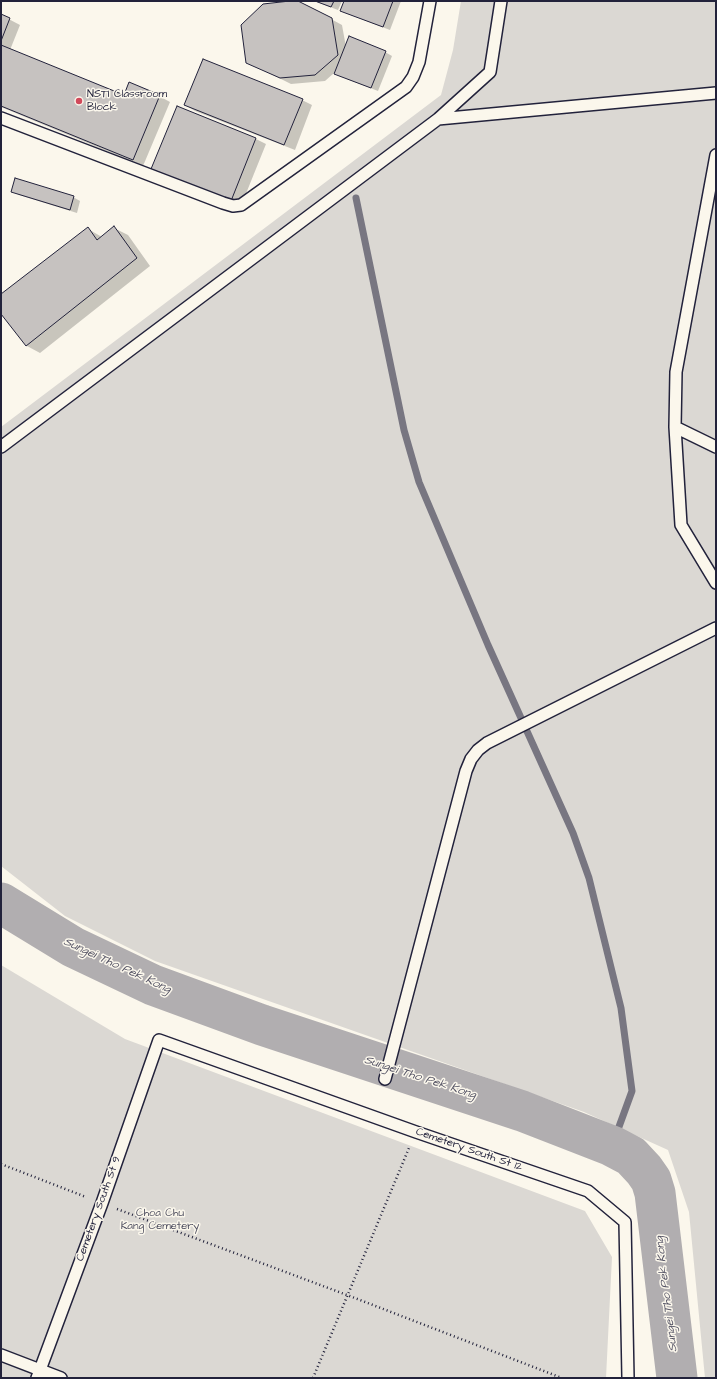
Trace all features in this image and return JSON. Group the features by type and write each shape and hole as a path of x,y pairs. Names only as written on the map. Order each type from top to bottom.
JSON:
{"lane":[{"path":"1,118 223,203 233,206 241,205 406,87 413,77 418,62 430,1"},
{"path":"1,447 438,119 490,72 501,1"},
{"path":"438,119 716,93"},
{"path":"716,155 676,372 675,427 681,525 716,583"},
{"path":"675,427 716,447"},
{"path":"385,1078 464,779 471,758 487,743 716,628"},
{"name":"Cemetery South St 12","path":"159,1040 416,1132 588,1191 625,1222 628,1378"},
{"name":"Cemetery South St 9","path":"39,1374 102,1203 159,1040"},
{"path":"1,1355 39,1374 61,1378"}],"path":[{"path":"313,1378 416,1132"},
{"path":"1,1164 348,1295 562,1378"}],"green space":[{"path":"461,1 716,1 716,1378 705,1378 689,1212 668,1150 584,1112 155,961 65,916 1,866 1,427 441,95 453,50"},
{"name":"Choa Chu Kang Cemetery","path":"1,965 125,1039 585,1211 612,1257 606,1378 1,1378"}],"building":[{"path":"298,1 332,18 338,55 315,75 280,78 246,63 241,25 263,4"},
{"path":"315,1 334,1 331,7"},
{"path":"344,1 393,1 383,27 340,11"},
{"path":"1,14 10,18 1,41"},
{"path":"349,36 386,51 371,88 334,74"},
{"name":"NSTI Classroom Block","path":"1,45 124,95 129,82 160,95 133,160 1,106"},
{"path":"203,59 303,99 284,145 184,105"},
{"path":"177,106 256,138 231,201 151,169"},
{"path":"15,178 74,196 70,210 11,192"},
{"path":"114,226 137,258 26,346 1,314 1,294 88,227 97,240"}],"waterway":[{"path":"356,198 404,430 419,482 488,645 573,833 589,878 621,1008 632,1091 612,1146"},
{"name":"Sungei Tho Pek Kong","path":"1,903 73,947 153,985 262,1025 522,1111 612,1146 631,1156 651,1180 655,1193 677,1378"}],"place":[{"name":"NSTI Classroom Block","path":"79,101"}]}
